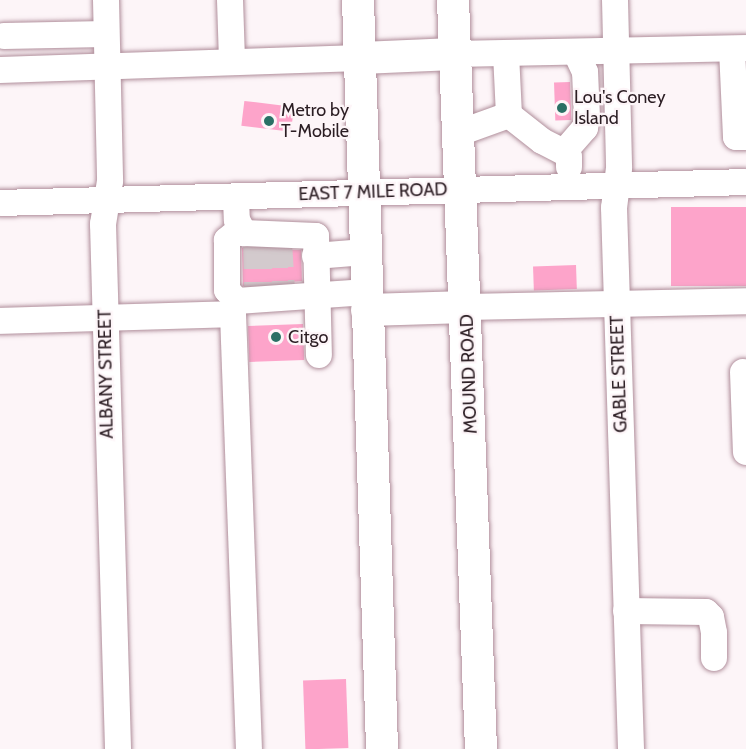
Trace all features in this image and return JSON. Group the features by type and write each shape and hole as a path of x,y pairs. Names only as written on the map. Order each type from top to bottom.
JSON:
{"main road":[{"path":"358,0 382,749"},
{"name":"MOUND ROAD","path":"453,0 467,307 482,749"},
{"path":"360,58 456,54"},
{"path":"367,301 467,307"}],"street":[{"name":"ALBANY STREET","path":"106,0 110,181 105,201 105,318 118,749"},
{"path":"230,0 232,61"},
{"name":"GABLE STREET","path":"615,0 617,303 631,749"},
{"path":"4,36 106,34"},
{"path":"456,54 739,49 736,137 746,137"},
{"path":"564,152 585,128 587,117 585,72 576,53"},
{"path":"506,54 509,115 542,141 569,157 569,186"},
{"path":"0,70 107,64 360,58"},
{"path":"459,134 509,115"},
{"name":"EAST 7 MILE ROAD","path":"0,203 746,182"},
{"path":"269,237 300,195"},
{"path":"236,197 269,237"},
{"path":"319,356 318,293 315,256 316,236 227,240 227,290 237,301 257,297 308,298 318,293 367,301"},
{"path":"315,256 365,252"},
{"path":"467,307 746,301"},
{"path":"0,321 233,314 249,749"},
{"path":"743,372 746,452"},
{"path":"626,611 706,612 711,617 714,633 714,658"}],"building":[{"path":"570,82 571,120 555,121 554,83"},
{"name":"Metro by T-Mobile","path":"244,101 294,107 291,132 241,126"},
{"path":"671,207 746,207 746,286 671,286"},
{"path":"242,248 301,250 302,281 243,286"},
{"path":"576,265 577,289 534,290 533,267"},
{"path":"303,324 304,360 249,362 248,326"},
{"path":"346,679 348,748 305,749 303,681"}],"tunnel":[{"path":"279,242 282,291"},
{"path":"256,243 257,292"}],"place":[{"name":"Lou's Coney Island","path":"562,108"},
{"name":"Metro by T-Mobile","path":"269,121"},
{"name":"Citgo","path":"276,337"}]}
